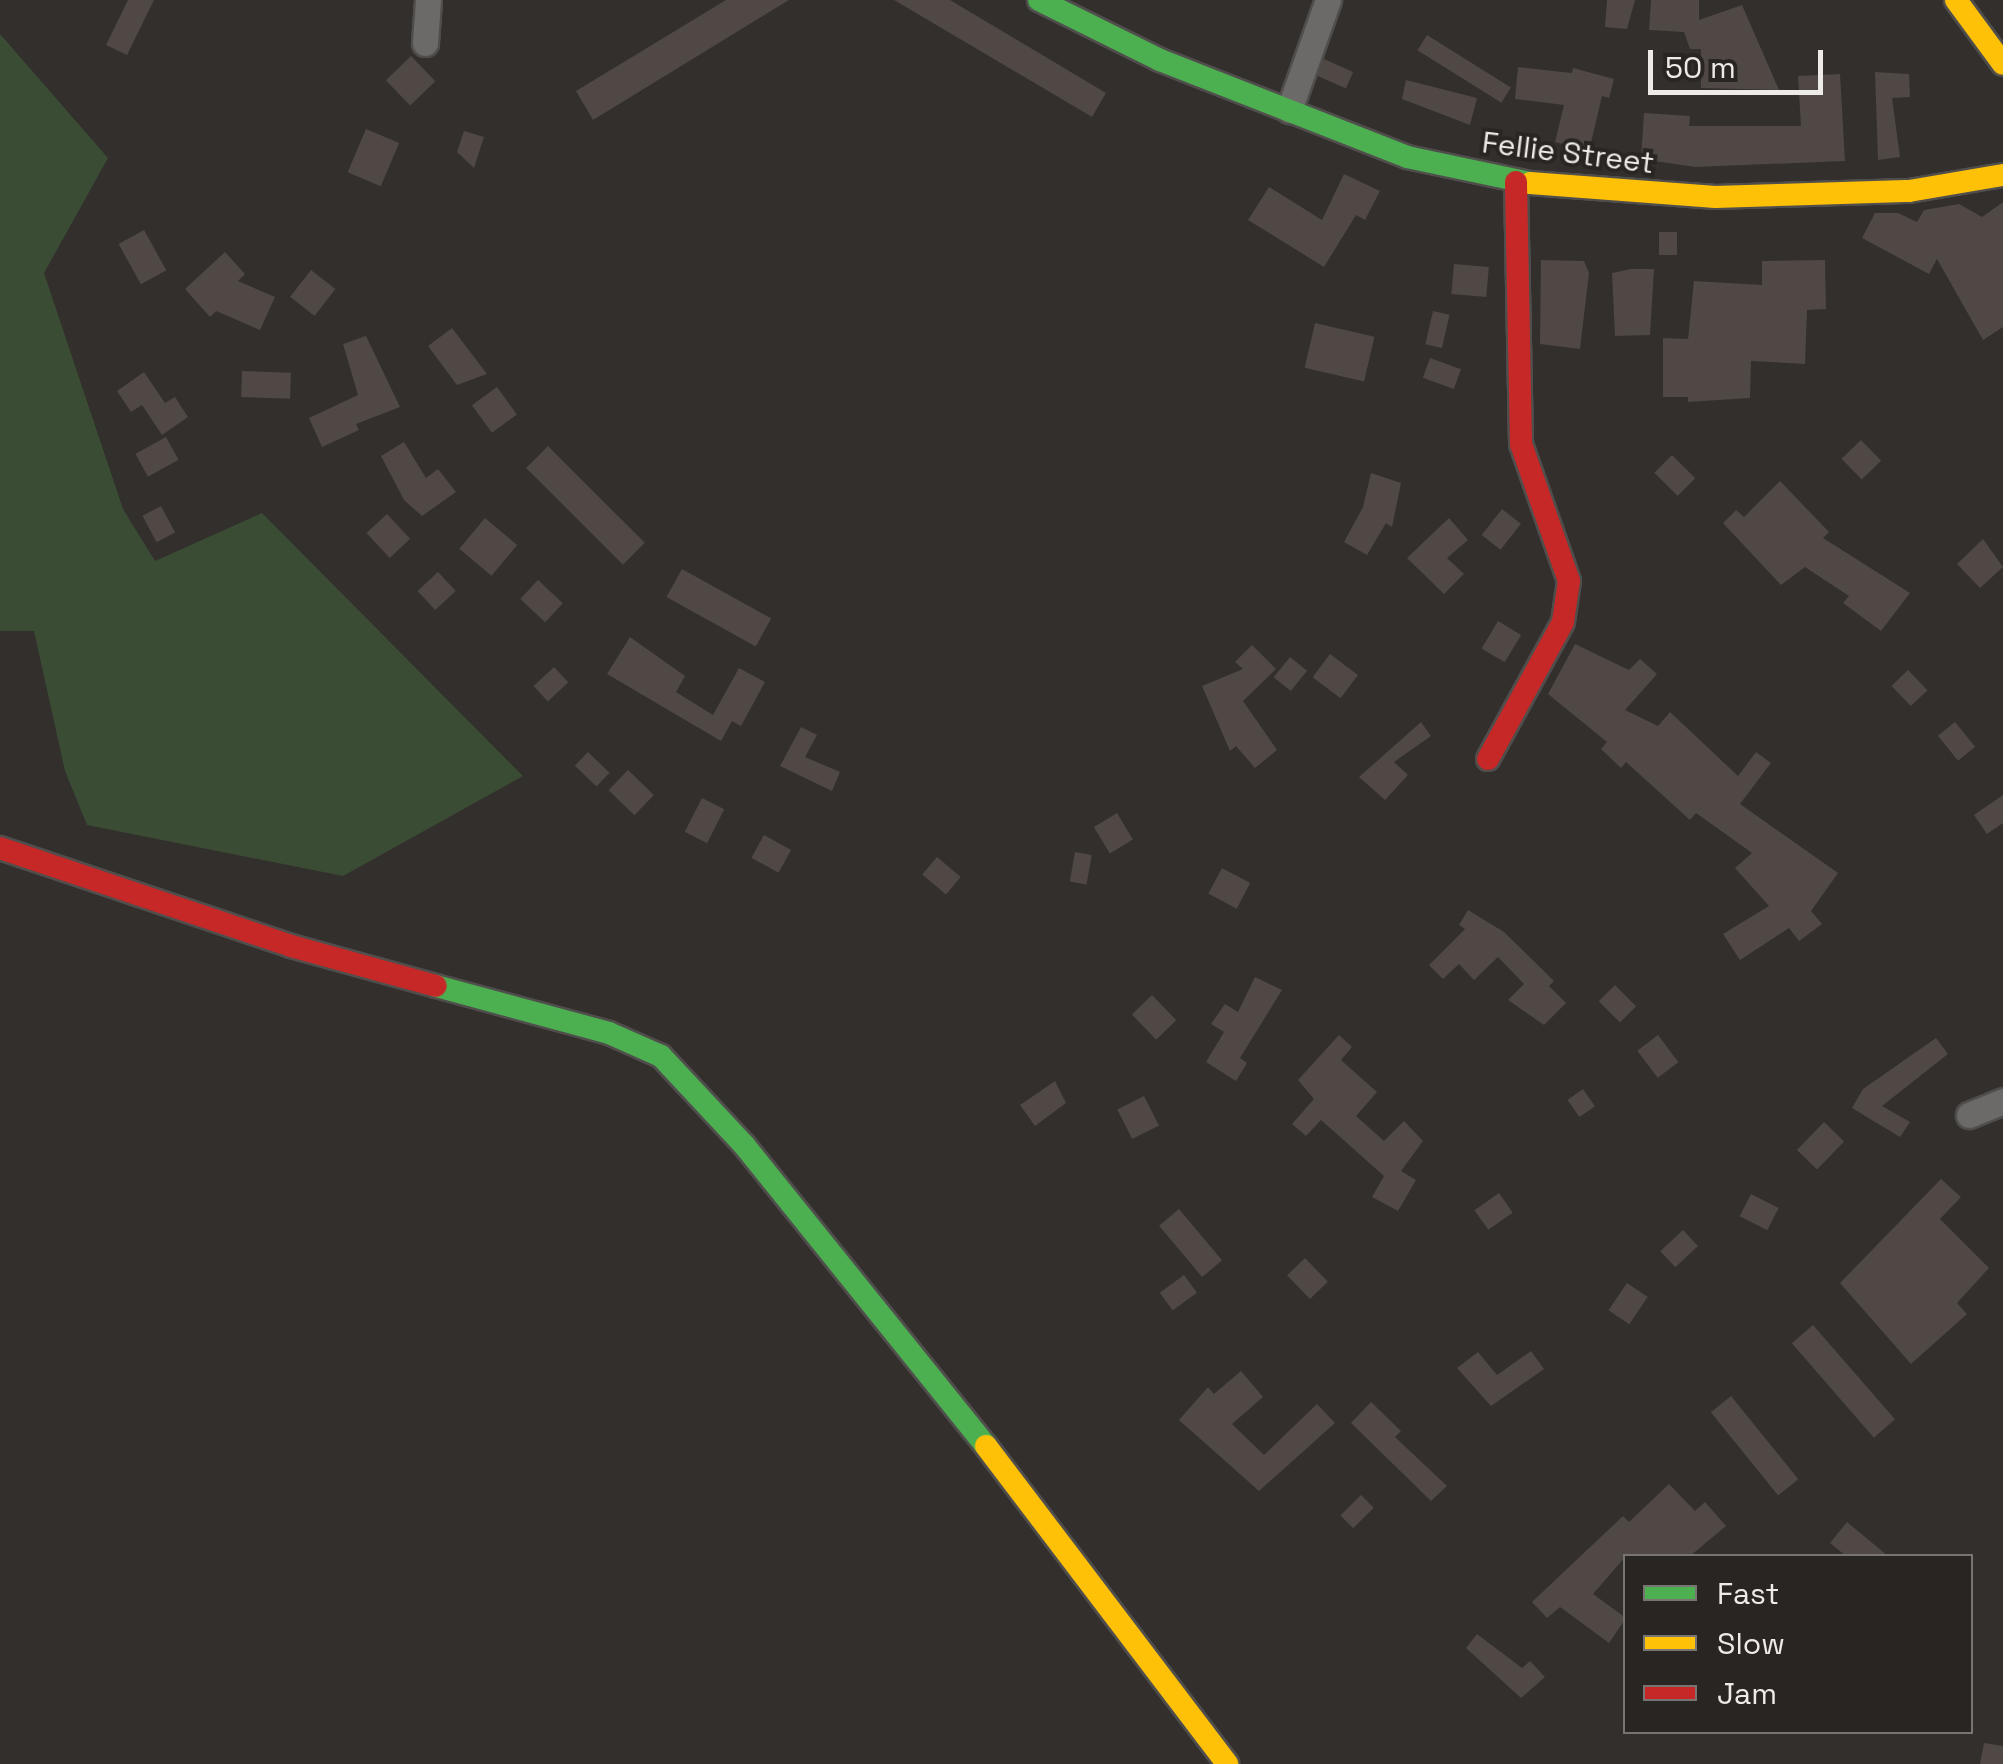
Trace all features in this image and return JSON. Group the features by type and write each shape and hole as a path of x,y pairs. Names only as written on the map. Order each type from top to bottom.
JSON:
{"street":[{"path":"425,43 428,0"},
{"name":"Fellie Street","path":"1038,0 1160,60 1407,157 1516,182 1714,197 1909,191 2003,175"},
{"path":"1289,110 1328,0"},
{"path":"1956,0 2003,64"},
{"path":"1488,758 1563,622 1569,581 1521,444 1516,182"},
{"path":"0,848 291,946 609,1033 660,1056 744,1145 921,1361 1227,1764"},
{"path":"1969,1115 2003,1102"}],"green space":[{"path":"0,34 108,158 44,273 123,509 155,561 262,513 523,776 343,876 87,825 65,771 34,631 0,631"}],"building":[{"path":"128,0 154,0 127,55 106,45"},
{"path":"726,0 789,0 593,120 576,91"},
{"path":"894,0 950,0 1106,93 1092,117"},
{"path":"1607,0 1635,0 1627,29 1605,27"},
{"path":"1651,0 1699,0 1699,20 1742,5 1779,90 1701,88 1701,49 1690,49 1684,32 1649,30"},
{"path":"1427,35 1511,87 1501,103 1417,50"},
{"path":"411,56 435,81 410,105 386,80"},
{"path":"1324,59 1353,72 1346,88 1317,75"},
{"path":"1518,67 1572,73 1573,68 1614,79 1609,98 1602,96 1589,151 1555,142 1564,105 1515,99"},
{"path":"1875,72 1909,74 1910,97 1892,98 1900,157 1878,160"},
{"path":"1840,74 1845,161 1695,167 1641,159 1644,113 1690,116 1689,126 1801,126 1798,76"},
{"path":"1406,80 1477,98 1470,125 1402,99"},
{"path":"366,129 399,143 381,186 348,172"},
{"path":"464,131 484,137 474,168 457,152"},
{"path":"1344,174 1380,191 1365,220 1356,215 1324,267 1248,220 1269,187 1322,220"},
{"path":"2003,202 2003,327 1983,340 1937,259 1929,274 1862,238 1875,213 1898,213 1917,222 1924,210 1959,204 1982,217"},
{"path":"144,230 166,270 141,284 119,244"},
{"path":"1659,232 1677,232 1677,255 1659,255"},
{"path":"225,252 245,274 238,281 275,297 260,330 216,311 210,317 185,289"},
{"path":"1541,260 1584,261 1589,273 1580,349 1540,344"},
{"path":"1825,260 1826,309 1807,310 1805,364 1751,361 1750,398 1688,402 1688,397 1663,397 1663,338 1688,339 1694,281 1762,285 1762,261"},
{"path":"1454,264 1489,267 1486,297 1451,294"},
{"path":"1654,269 1650,335 1615,336 1612,273"},
{"path":"311,270 335,289 314,316 290,297"},
{"path":"1433,311 1450,315 1442,348 1425,344"},
{"path":"1315,323 1374,337 1364,382 1305,368"},
{"path":"452,328 487,374 457,385 428,346"},
{"path":"366,336 400,407 356,424 359,430 322,447 309,418 358,395 343,344"},
{"path":"1430,358 1461,369 1454,389 1423,378"},
{"path":"242,371 291,373 290,399 241,397"},
{"path":"144,372 165,403 175,397 188,417 162,435 142,405 131,412 117,391"},
{"path":"497,387 517,415 492,433 472,405"},
{"path":"166,437 179,460 148,477 135,454"},
{"path":"1861,440 1881,461 1862,480 1842,459"},
{"path":"404,442 426,478 438,469 456,492 422,516 404,500 381,456"},
{"path":"548,446 645,543 623,565 526,468"},
{"path":"1672,455 1695,478 1678,496 1654,473"},
{"path":"1371,473 1401,483 1392,527 1386,523 1367,555 1344,542 1363,507"},
{"path":"1780,481 1829,532 1823,538 1910,593 1881,631 1843,603 1849,596 1805,567 1781,585 1723,523 1736,510 1744,517"},
{"path":"161,506 175,532 157,542 142,516"},
{"path":"1502,509 1521,524 1501,550 1482,535"},
{"path":"387,514 410,539 390,558 367,533"},
{"path":"485,518 517,545 491,576 459,549"},
{"path":"1449,518 1468,540 1447,558 1464,574 1444,594 1407,558"},
{"path":"1983,539 2003,567 1980,588 1957,564"},
{"path":"682,569 771,618 756,646 666,597"},
{"path":"438,572 456,591 435,610 418,591"},
{"path":"538,580 563,603 545,622 520,599"},
{"path":"1498,621 1521,635 1505,662 1482,648"},
{"path":"630,637 685,676 676,692 713,715 739,668 765,682 741,726 732,721 721,741 607,674"},
{"path":"1575,644 1629,670 1640,659 1657,674 1625,710 1658,726 1670,712 1738,776 1756,752 1771,763 1740,804 1838,873 1811,911 1822,924 1799,941 1789,928 1740,960 1723,934 1769,906 1735,868 1752,853 1696,813 1690,820 1626,762 1621,768 1601,749 1607,742 1548,694"},
{"path":"1252,645 1276,669 1243,701 1277,750 1255,768 1236,746 1230,751 1202,686 1243,669 1235,662"},
{"path":"1330,654 1358,675 1340,698 1313,677"},
{"path":"1290,657 1307,671 1291,691 1274,677"},
{"path":"554,667 568,682 548,701 534,686"},
{"path":"1908,670 1927,690 1911,706 1891,686"},
{"path":"1421,722 1431,736 1394,762 1408,775 1385,800 1359,777"},
{"path":"1955,722 1975,747 1958,761 1938,736"},
{"path":"801,727 817,735 805,757 840,772 832,791 780,766"},
{"path":"588,752 610,773 596,787 575,766"},
{"path":"628,770 654,795 634,815 609,790"},
{"path":"2003,795 2003,823 1987,834 1974,815"},
{"path":"702,798 724,809 707,843 685,832"},
{"path":"1117,813 1133,840 1110,853 1094,827"},
{"path":"764,835 791,850 779,873 751,858"},
{"path":"1075,852 1092,855 1087,884 1070,882"},
{"path":"937,857 961,877 946,895 922,875"},
{"path":"1222,868 1250,883 1237,909 1208,894"},
{"path":"1468,910 1504,932 1554,981 1549,986 1566,1003 1544,1025 1508,1000 1524,984 1498,957 1474,980 1459,964 1443,979 1429,965 1465,929 1459,925"},
{"path":"1255,977 1282,990 1240,1058 1247,1063 1236,1081 1206,1062 1224,1032 1211,1024 1225,1004 1238,1012"},
{"path":"1615,985 1636,1006 1620,1022 1599,1001"},
{"path":"1152,995 1176,1020 1156,1040 1132,1014"},
{"path":"1339,1035 1352,1047 1341,1060 1377,1092 1356,1116 1384,1141 1404,1121 1423,1141 1401,1171 1416,1180 1398,1211 1372,1197 1384,1176 1321,1120 1306,1136 1292,1124 1314,1099 1298,1080"},
{"path":"1658,1035 1678,1062 1658,1078 1637,1051"},
{"path":"1936,1038 1948,1054 1882,1106 1910,1122 1900,1137 1852,1108 1863,1089"},
{"path":"1055,1081 1066,1103 1035,1126 1020,1105"},
{"path":"1583,1089 1595,1106 1579,1117 1567,1100"},
{"path":"1144,1096 1159,1125 1132,1139 1117,1110"},
{"path":"1824,1122 1844,1141 1817,1170 1797,1150"},
{"path":"1941,1179 1961,1197 1940,1219 1989,1268 1957,1303 1967,1314 1911,1364 1840,1283"},
{"path":"1499,1193 1513,1213 1488,1230 1474,1210"},
{"path":"1751,1194 1779,1208 1767,1230 1740,1216"},
{"path":"1179,1209 1222,1260 1202,1277 1159,1226"},
{"path":"1683,1230 1698,1246 1675,1267 1660,1251"},
{"path":"1305,1258 1328,1282 1310,1299 1287,1275"},
{"path":"1184,1275 1197,1293 1173,1310 1160,1293"},
{"path":"1627,1283 1648,1297 1629,1324 1609,1310"},
{"path":"1813,1325 1895,1419 1874,1438 1792,1343"},
{"path":"1531,1351 1544,1369 1491,1406 1457,1368 1478,1352 1497,1375"},
{"path":"1241,1371 1263,1397 1232,1424 1264,1455 1317,1404 1335,1423 1259,1491 1179,1420 1208,1387 1214,1394"},
{"path":"1731,1396 1798,1479 1778,1496 1711,1412"},
{"path":"1371,1402 1401,1431 1395,1437 1447,1486 1431,1501 1351,1423"},
{"path":"1669,1484 1695,1511 1705,1502 1726,1526 1692,1554 1623,1554 1623,1559 1593,1594 1623,1616 1623,1622 1609,1643 1560,1607 1547,1618 1532,1602 1623,1516 1629,1522"},
{"path":"1361,1495 1374,1508 1353,1528 1340,1516"},
{"path":"1847,1522 1886,1554 1844,1554 1830,1543"},
{"path":"1477,1634 1522,1668 1530,1661 1545,1677 1521,1698 1466,1648"},
{"path":"1984,1743 2003,1746 2003,1764 1980,1764"}],"traffic: fast":[{"path":"1039,0 1160,60 1407,157 1530,183"},
{"path":"436,986 609,1033 661,1056 744,1145 986,1446"}],"traffic: slow":[{"path":"1956,0 2003,64"},
{"path":"1530,183 1715,197 1909,191 2003,175"},
{"path":"986,1446 1227,1764"}],"traffic: jam":[{"path":"1488,759 1563,622 1569,581 1521,444 1516,182"},
{"path":"0,848 291,946 436,986"}]}
